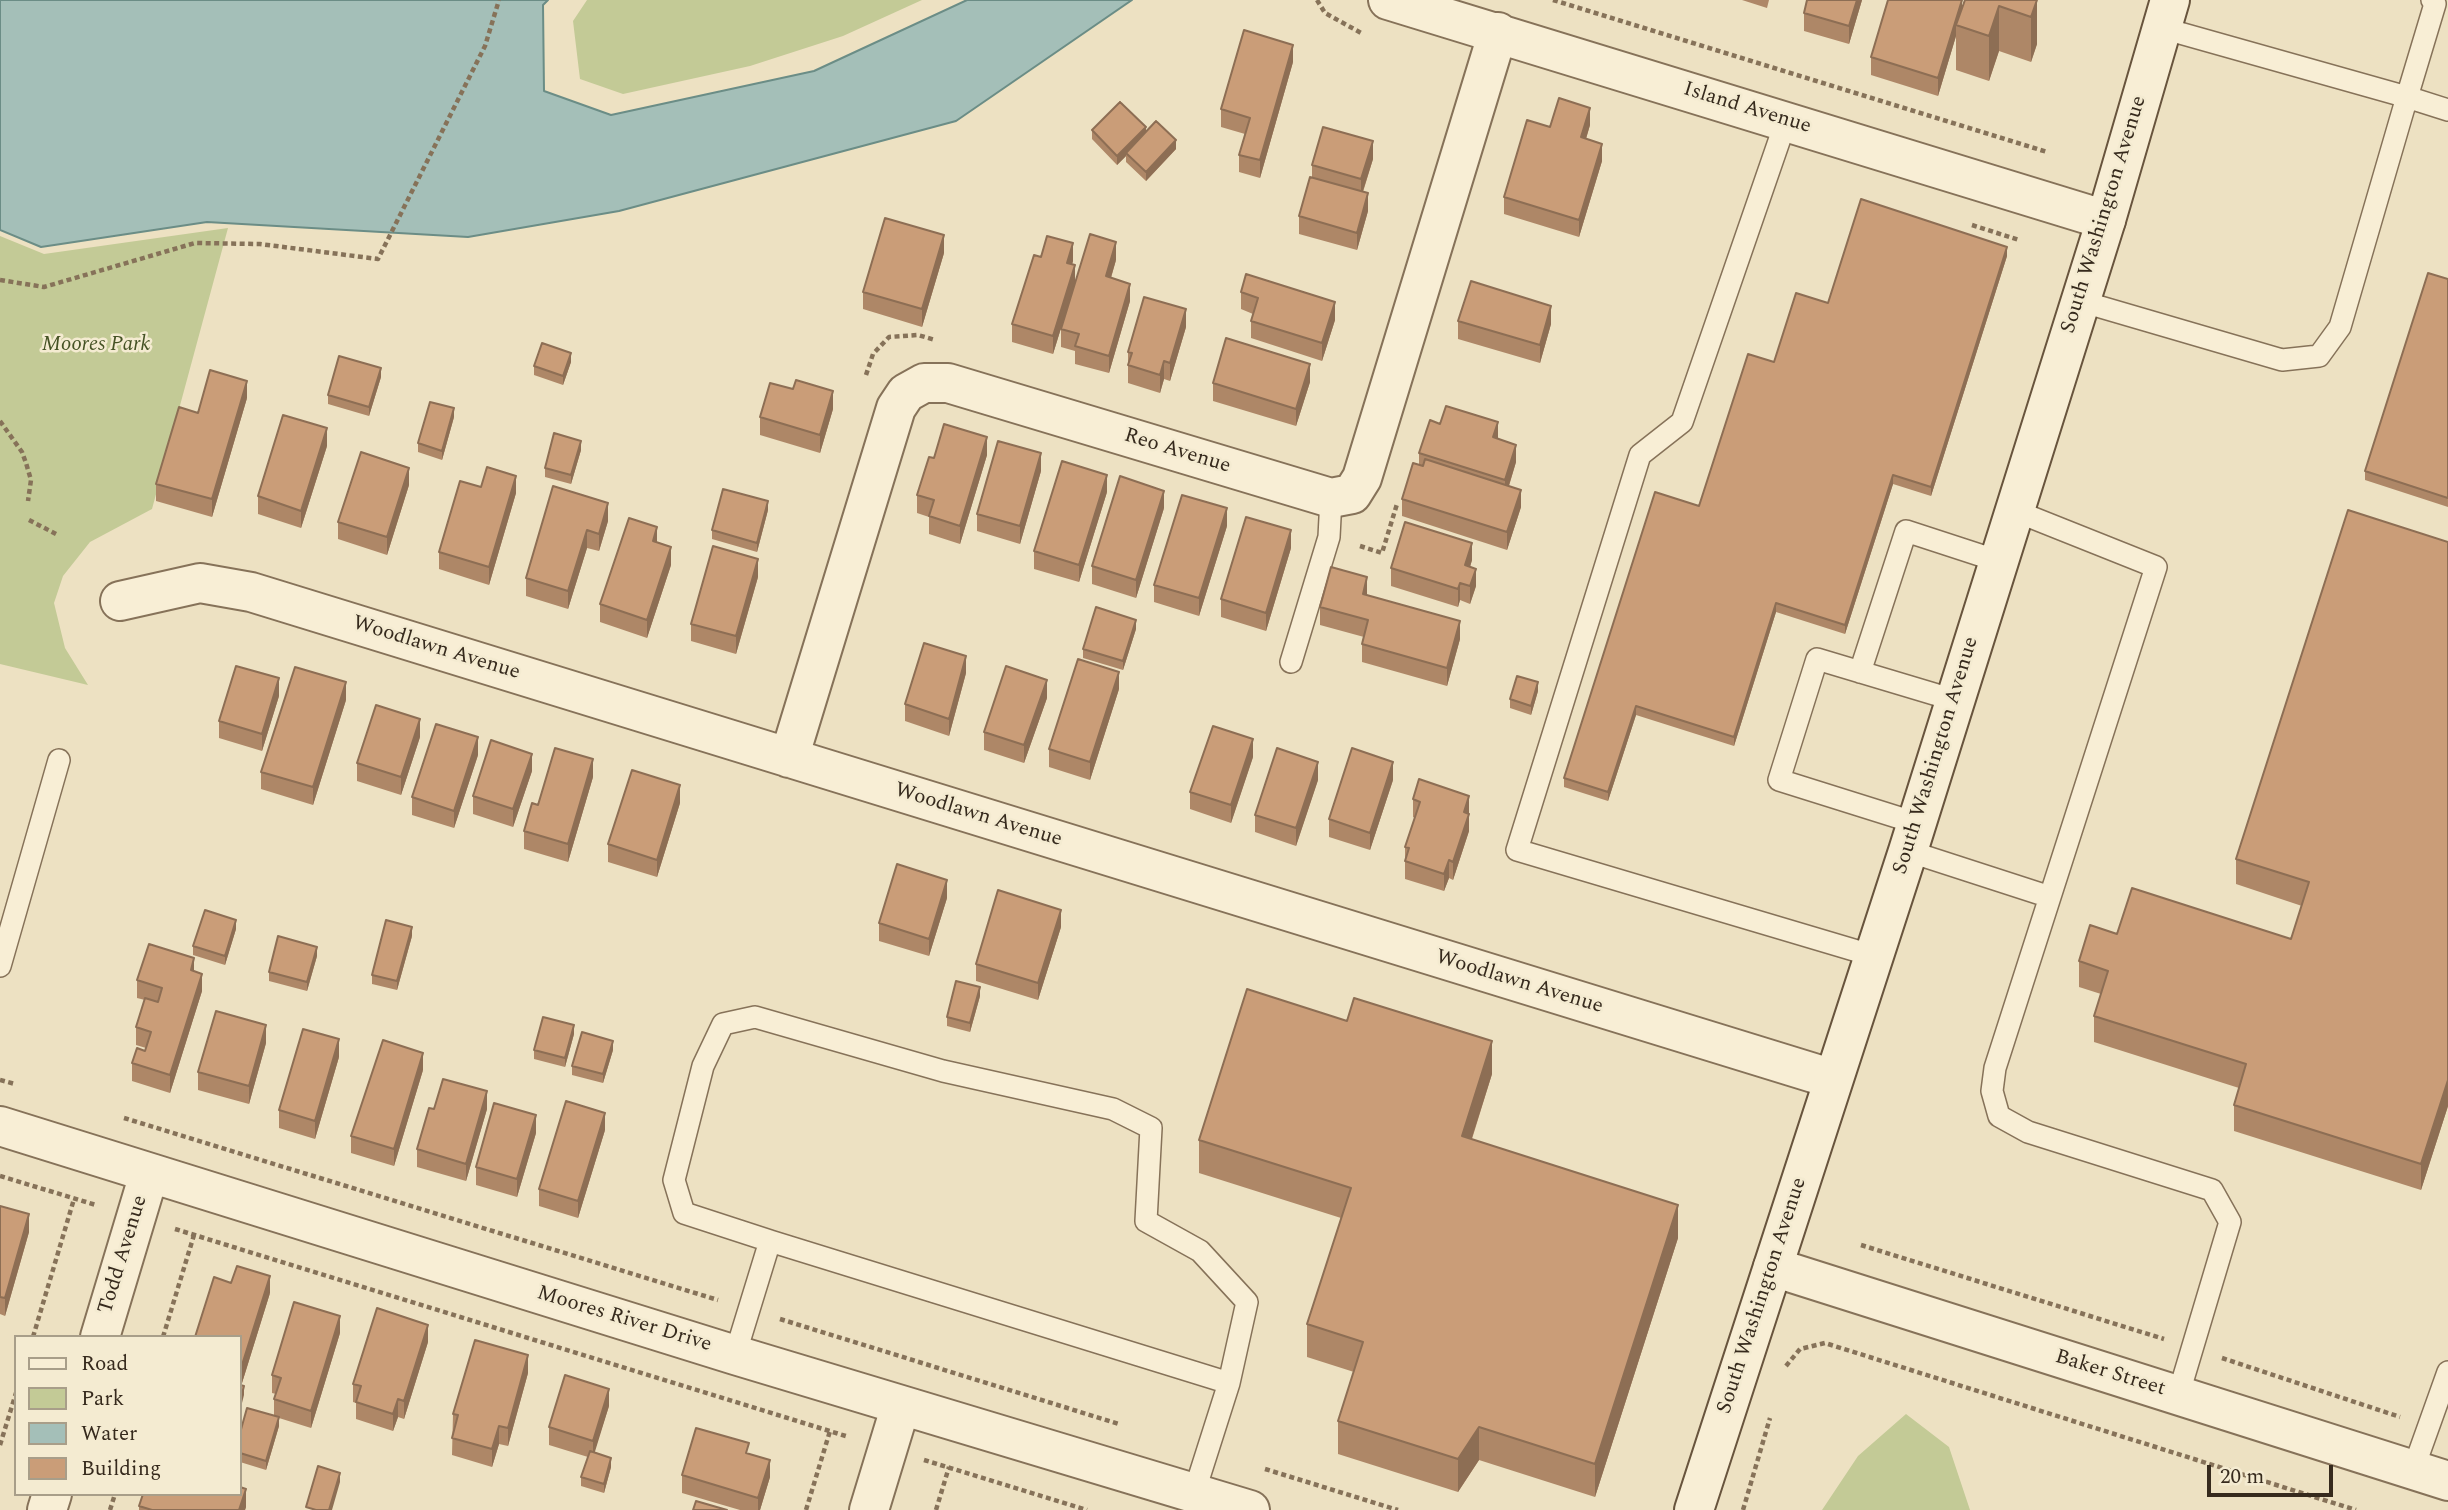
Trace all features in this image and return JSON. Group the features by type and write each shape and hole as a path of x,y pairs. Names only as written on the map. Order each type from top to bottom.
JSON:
{"street":[{"name":"Island Avenue","path":"1388,0 2106,220"},
{"name":"South Washington Avenue","path":"1694,1510 1912,837 2106,220 2166,14"},
{"path":"1331,498 1352,495 1362,478 1498,33"},
{"name":"Reo Avenue","path":"789,758 896,408 906,393 925,383 948,383 1331,498"},
{"name":"Woodlawn Avenue","path":"120,601 200,583 251,592 1833,1079"},
{"name":"Moores River Drive","path":"0,1126 149,1174 1250,1510"},
{"name":"Todd Avenue","path":"101,1335 149,1174"},
{"name":"Baker Street","path":"1773,1267 2431,1475"},
{"path":"869,1510 901,1405"}],"lane":[{"path":"2080,301 2281,360 2319,356 2340,327 2434,4 2432,0"},
{"path":"2166,14 2448,110"},
{"path":"1786,121 1682,422 1640,455 1517,850 1874,956"},
{"path":"1291,662 1329,537 1331,498"},
{"path":"2013,510 2156,567 1995,1068 1992,1091 1999,1116 2028,1132 2212,1190 2230,1222 2178,1396"},
{"path":"1860,672 1906,531 1998,561"},
{"path":"1954,701 1817,659 1779,780 2050,897"},
{"path":"0,966 59,760"},
{"path":"1194,1493 1229,1383 1247,1302 1200,1251 1146,1221 1151,1128 1113,1109 943,1071 755,1017 723,1024 703,1066 674,1180 684,1213 1229,1383"},
{"path":"735,1354 770,1241"},
{"path":"2431,1475 2428,1426 2448,1372"}],"path":[{"path":"0,279 44,287 195,243 260,244 378,259 485,46 499,0"},
{"path":"1553,0 2047,152"},
{"path":"0,421 22,452 31,480 28,501"},
{"path":"29,520 56,534"},
{"path":"0,1080 26,1088"},
{"path":"115,1116 1129,1427"},
{"path":"0,1176 1087,1510"},
{"path":"34,1335 74,1199"},
{"path":"164,1335 194,1235"},
{"path":"1861,1245 2193,1348 2428,1426"},
{"path":"1782,1380 1786,1367 1800,1349 1825,1343 2356,1510"},
{"path":"0,1445 14,1400"},
{"path":"1743,1510 1774,1406"},
{"path":"806,1510 830,1431"},
{"path":"1207,1452 1398,1510"},
{"path":"936,1510 949,1467"}],"green space":[{"path":"587,0 922,0 843,36 750,66 623,94 580,79 573,21"},
{"name":"Moores Park","path":"228,228 152,509 90,542 63,576 54,603 65,648 88,685 0,664 0,236 44,254"},
{"path":"1906,1414 1949,1447 1970,1510 1822,1510 1858,1456"}],"water":[{"path":"0,0 548,0 543,5 544,91 611,115 814,71 967,0 1132,0 956,121 619,211 468,237 207,222 41,247 0,230"}],"building":[{"path":"1807,0 1857,0 1849,26 1804,13"},
{"path":"1888,0 1962,0 1938,78 1871,57"},
{"path":"1965,0 2037,0 2031,17 1999,6 1989,36 1956,25"},
{"path":"1244,30 1293,45 1260,160 1239,155 1250,118 1221,109"},
{"path":"1559,98 1590,108 1581,137 1602,144 1579,220 1504,197 1527,120 1550,127"},
{"path":"1120,102 1146,127 1117,156 1092,130"},
{"path":"1156,121 1176,140 1146,172 1126,153"},
{"path":"1323,127 1373,141 1361,179 1312,165"},
{"path":"1310,177 1368,193 1357,233 1299,216"},
{"path":"1861,199 2007,247 1931,487 1893,475 1845,625 1776,603 1734,737 1636,706 1608,792 1564,778 1655,492 1699,506 1748,354 1774,362 1796,293 1828,303"},
{"path":"885,218 944,235 922,309 863,292"},
{"path":"1090,234 1116,242 1106,276 1130,284 1109,356 1075,346 1079,334 1061,329"},
{"path":"1047,236 1073,243 1067,263 1075,265 1053,336 1012,324 1034,255 1041,257"},
{"path":"2428,273 2448,279 2448,498 2365,471"},
{"path":"1246,274 1335,302 1322,343 1251,321 1258,298 1241,292"},
{"path":"1471,281 1551,306 1540,345 1458,321"},
{"path":"1144,297 1186,309 1170,363 1164,361 1160,375 1128,365 1132,353 1128,352"},
{"path":"1226,338 1310,364 1296,409 1213,383"},
{"path":"542,343 571,353 563,376 534,366"},
{"path":"339,356 381,368 369,407 328,395"},
{"path":"210,370 247,381 212,499 156,484 179,407 198,413"},
{"path":"796,380 833,391 820,435 760,417 770,383 793,389"},
{"path":"430,402 454,408 442,451 418,443"},
{"path":"1446,406 1498,422 1493,437 1516,445 1505,480 1419,453 1430,420 1440,424"},
{"path":"283,415 327,428 301,511 258,496"},
{"path":"944,424 987,437 960,526 929,516 934,500 917,495 929,457 934,458"},
{"path":"554,433 581,441 571,475 545,468"},
{"path":"998,441 1041,453 1020,526 977,514"},
{"path":"361,452 409,468 387,537 338,522"},
{"path":"1425,459 1521,490 1507,532 1402,499 1413,463 1423,466"},
{"path":"1062,461 1107,475 1079,565 1034,551"},
{"path":"487,467 516,476 489,567 439,552 460,481 481,487"},
{"path":"1120,476 1164,491 1136,580 1092,566"},
{"path":"553,486 608,503 599,534 587,530 568,591 526,578"},
{"path":"723,489 768,501 757,543 712,530"},
{"path":"1182,495 1227,508 1199,598 1154,585"},
{"path":"2348,510 2448,542 2448,1080 2421,1164 2234,1105 2246,1064 2094,1016 2108,971 2079,961 2090,925 2117,934 2132,888 2291,939 2309,882 2236,859"},
{"path":"1246,517 1291,530 1266,613 1221,599"},
{"path":"629,518 657,527 653,541 671,547 647,620 600,604"},
{"path":"1405,522 1472,543 1465,565 1476,569 1470,586 1460,583 1458,589 1391,568"},
{"path":"713,546 758,559 736,636 691,624"},
{"path":"1331,567 1367,577 1363,594 1460,621 1447,668 1362,644 1368,620 1320,607"},
{"path":"1096,607 1136,620 1123,661 1083,649"},
{"path":"924,643 966,656 949,719 905,704"},
{"path":"1078,659 1119,672 1090,762 1049,749"},
{"path":"236,666 279,678 262,734 219,721"},
{"path":"1006,666 1047,680 1024,745 984,732"},
{"path":"295,667 346,682 313,787 261,772"},
{"path":"1517,676 1538,682 1531,706 1510,699"},
{"path":"376,705 420,719 401,777 357,763"},
{"path":"436,724 478,737 454,811 412,797"},
{"path":"1213,726 1253,739 1231,805 1190,792"},
{"path":"491,740 532,754 513,809 473,796"},
{"path":"555,748 593,759 568,844 524,831 532,803 538,805"},
{"path":"1277,748 1318,762 1296,828 1255,815"},
{"path":"1352,748 1393,762 1370,833 1329,819"},
{"path":"632,770 680,785 657,860 608,844"},
{"path":"1419,779 1469,796 1464,812 1469,814 1453,862 1449,860 1444,874 1405,861 1409,848 1405,847 1420,802 1413,799"},
{"path":"897,864 947,880 929,939 879,923"},
{"path":"998,890 1061,910 1038,983 976,964"},
{"path":"205,910 236,920 225,956 193,946"},
{"path":"386,920 412,927 397,981 372,975"},
{"path":"278,936 317,947 307,982 269,972"},
{"path":"149,944 194,958 191,970 202,974 170,1075 132,1063 137,1048 145,1051 151,1032 136,1027 145,998 158,1002 162,988 137,980"},
{"path":"956,981 980,987 970,1023 947,1017"},
{"path":"1247,989 1347,1021 1354,998 1492,1041 1462,1136 1678,1205 1595,1464 1479,1427 1458,1459 1338,1421 1363,1342 1307,1324 1351,1188 1199,1140"},
{"path":"216,1011 266,1025 249,1086 198,1072"},
{"path":"543,1017 574,1025 565,1058 534,1050"},
{"path":"303,1029 339,1039 315,1121 279,1110"},
{"path":"582,1032 613,1041 603,1074 572,1066"},
{"path":"383,1040 423,1053 394,1149 351,1136"},
{"path":"443,1079 487,1091 466,1164 417,1149 429,1108 434,1109"},
{"path":"566,1101 605,1113 578,1201 539,1189"},
{"path":"494,1103 536,1115 517,1179 476,1167"},
{"path":"0,1206 29,1214 5,1298 0,1297"},
{"path":"237,1266 270,1276 242,1365 242,1335 196,1335 214,1277 231,1283"},
{"path":"294,1302 340,1316 311,1411 274,1399 281,1378 272,1375"},
{"path":"377,1308 428,1325 404,1401 398,1399 393,1414 356,1402 361,1386 353,1384"},
{"path":"475,1340 528,1355 508,1428 499,1426 492,1449 452,1438 458,1415 453,1414"},
{"path":"565,1375 609,1389 593,1441 549,1427"},
{"path":"247,1408 279,1417 266,1461 242,1454 242,1426"},
{"path":"696,1428 749,1443 746,1453 770,1460 758,1498 682,1475"},
{"path":"590,1451 611,1458 604,1484 581,1477"},
{"path":"318,1466 340,1473 329,1510 306,1507"},
{"path":"242,1488 246,1489 239,1510 152,1510 139,1506 142,1496 242,1496"},
{"path":"696,1501 727,1510 693,1510"}]}
